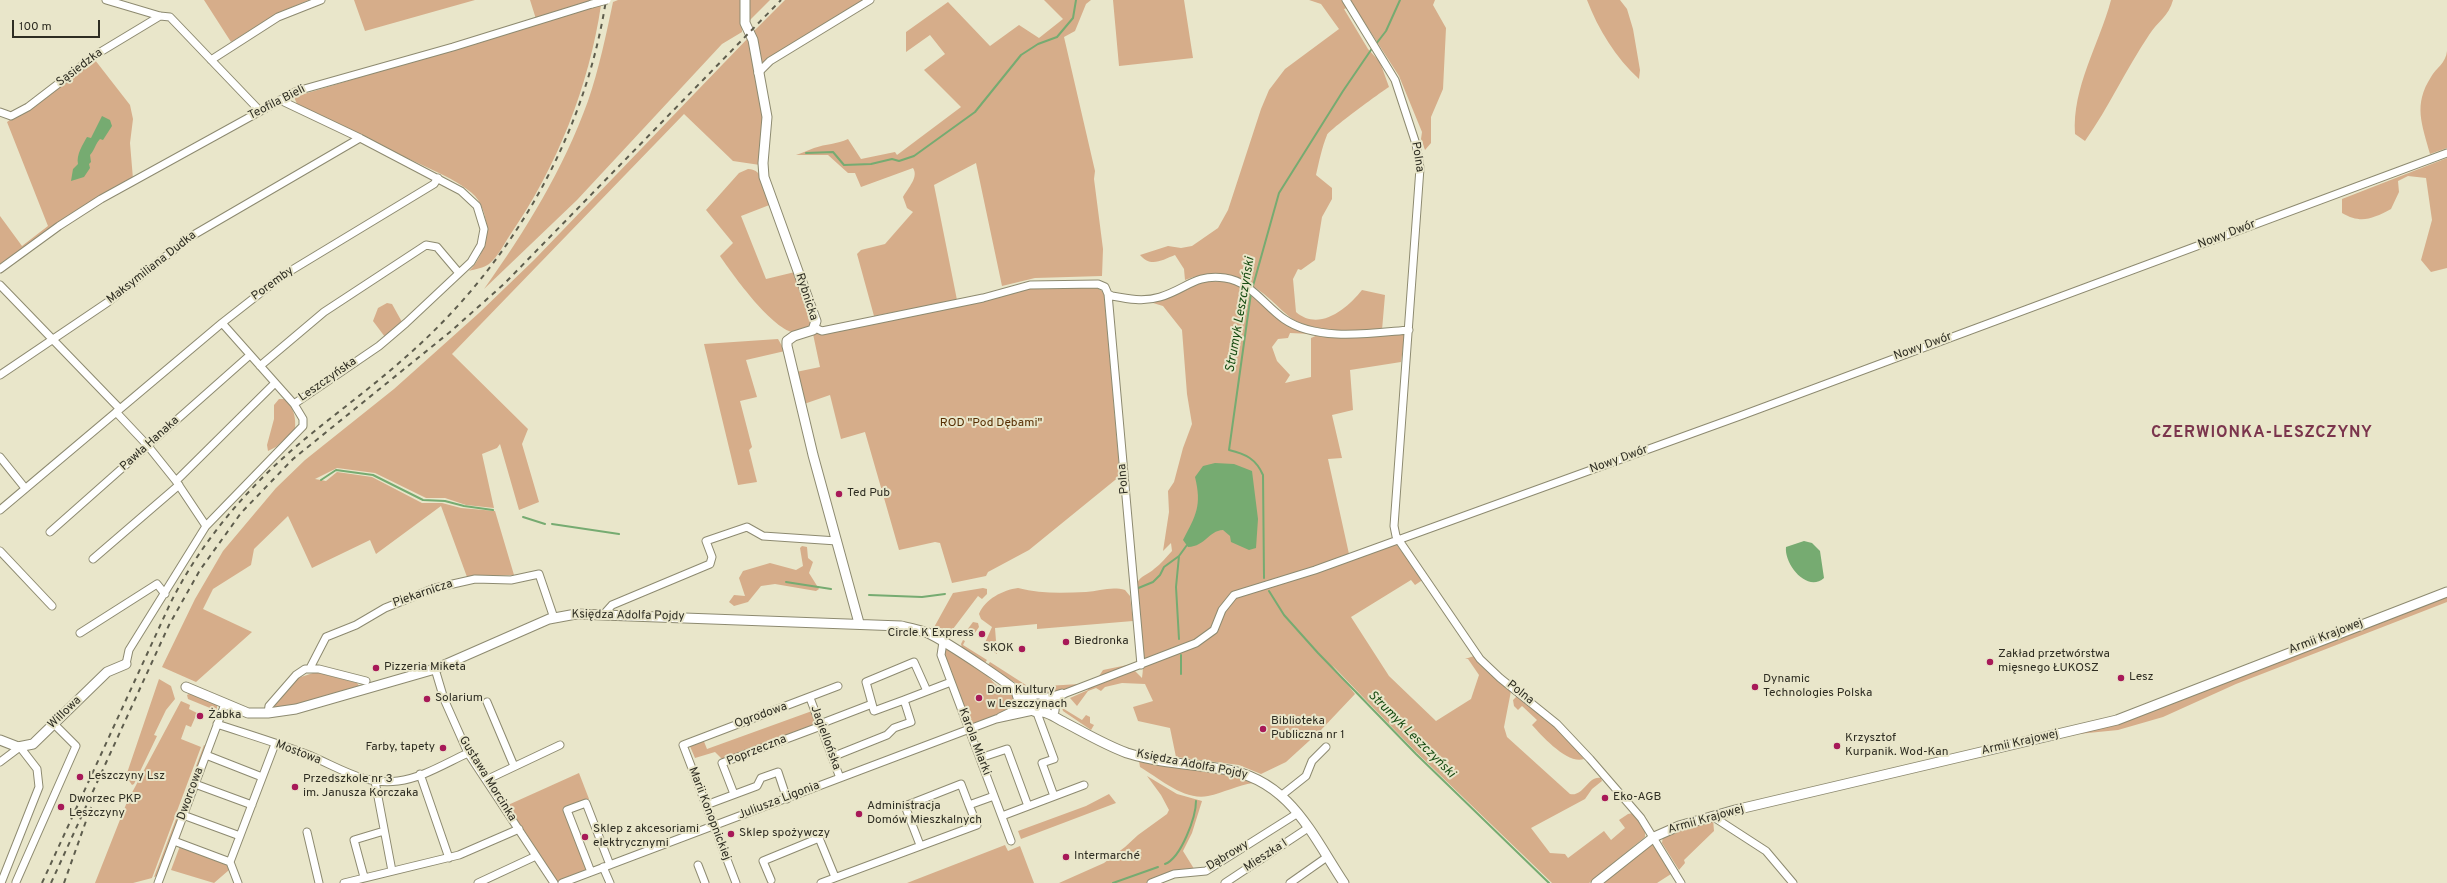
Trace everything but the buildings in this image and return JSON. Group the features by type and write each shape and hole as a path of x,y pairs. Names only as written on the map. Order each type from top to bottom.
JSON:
{"street":[{"path":"106,0 160,16 170,17 177,22 260,111"},
{"path":"211,60 278,17 321,0"},
{"name":"Teofila Bieli","path":"0,269 59,226 101,199 289,95 321,83 539,22 607,0"},
{"name":"Rybnicka","path":"745,0 745,23 753,40 767,120 763,165 764,177 815,318 815,328 810,332 792,336 787,344 813,455 859,624"},
{"path":"758,73 770,60 870,0"},
{"name":"Polna","path":"1346,0 1400,92 1416,144 1420,168 1394,526 1398,540 1480,659 1570,736 1624,797 1654,837 1681,883"},
{"name":"Sąsiedzka","path":"0,112 11,116 28,107 97,54 160,16"},
{"path":"289,95 297,108"},
{"path":"280,100 360,138 438,178"},
{"path":"349,133 350,145"},
{"name":"Maksymiliana Dudka","path":"0,375 108,302 190,237 360,138"},
{"name":"Nowy Dwór","path":"1398,540 1740,416 2447,153"},
{"name":"Leszczyńska","path":"126,664 129,650 206,526 303,426 303,419 294,404 384,341 459,273 477,252 483,239 484,226 478,209 472,200 438,178"},
{"name":"Poremby","path":"0,510 222,323 282,276 434,184 438,178"},
{"path":"260,366 324,312 426,245 435,246 459,273"},
{"path":"815,328 822,331 982,298 1035,284 1098,284 1105,287 1108,294 1129,299 1151,299 1172,293 1197,279 1204,278 1230,279 1252,290 1285,320 1308,329 1368,334 1409,330"},
{"path":"0,285 118,410 178,483 206,526"},
{"name":"Polna","path":"1108,294 1140,664"},
{"path":"222,323 294,404"},
{"name":"Pawła Hanaka","path":"50,532 250,355"},
{"path":"93,559 178,483 275,383"},
{"path":"0,457 25,488"},
{"path":"603,615 612,605 710,564 712,557 706,541 716,536 747,527 763,536 837,541"},
{"path":"1041,704 1196,643 1214,630 1222,610 1234,595 1315,570 1398,540"},
{"path":"0,551 52,606"},
{"name":"Piekarnicza","path":"268,713 269,706 296,676 310,668 326,637 356,625 385,608 435,588 464,580 511,580 539,574 554,618"},
{"path":"80,633 157,584 164,594"},
{"name":"Armii Krajowej","path":"1596,883 1654,837 1679,826 1712,816 2117,720 2447,592"},
{"name":"Księdza Adolfa Pojdy","path":"186,687 248,713 268,713 307,707 435,669 554,618 576,614 901,626 927,633 943,642 1089,735 1117,749 1147,758 1241,773 1263,782 1282,795 1298,812 1344,883"},
{"name":"Karola Miarki","path":"943,642 941,655 1011,841"},
{"path":"927,691 914,662 866,682 874,711 951,682"},
{"name":"Willowa","path":"20,747 34,743 107,672 126,664"},
{"path":"310,668 366,681"},
{"name":"Gustawa Morcinka","path":"435,669 444,698 468,753 554,883"},
{"name":"Księdza Adolfa Pojdy","path":"1005,682 1015,691 1055,711 1089,735"},
{"name":"Ogrodowa","path":"683,745 810,698 838,686"},
{"path":"1014,710 1018,701 1015,691"},
{"path":"1041,704 1066,693"},
{"name":"Jagiellońska","path":"810,698 840,778"},
{"path":"832,757 887,735 894,728 911,722 904,700"},
{"path":"488,702 514,766"},
{"name":"Dworcowa","path":"158,883 224,704"},
{"path":"820,725 872,704"},
{"path":"1041,704 1054,759 1042,764 1054,796"},
{"name":"Juliusza Ligonia","path":"996,719 1014,710 1041,704"},
{"name":"Juliusza Ligonia","path":"562,883 996,719 1041,704"},
{"path":"16,882 76,746 53,723"},
{"name":"Mostowa","path":"217,724 309,755 358,778 375,781 398,781 420,774 468,753"},
{"name":"Poprzeczna","path":"734,794 722,763 820,725"},
{"path":"0,740 20,747 37,769 39,787 0,883"},
{"path":"238,883 230,862 275,744"},
{"path":"486,780 560,745"},
{"name":"Marii Konopnickiej","path":"683,745 736,883"},
{"path":"0,762 20,747"},
{"path":"1282,795 1306,776 1312,761 1326,747"},
{"path":"980,758 1007,749 1028,806"},
{"path":"206,755 262,777"},
{"path":"706,805 757,786 761,778 778,772 787,799"},
{"path":"420,774 449,858"},
{"path":"375,781 392,871"},
{"path":"195,784 252,805"},
{"path":"821,883 977,825 961,784 905,806 920,845"},
{"path":"1002,816 1084,785"},
{"path":"969,805 994,796"},
{"path":"591,872 567,810 586,803 607,866 610,883"},
{"name":"Dąbrowy","path":"1151,883 1174,874 1206,871 1298,812"},
{"path":"183,815 240,836"},
{"path":"1712,816 1766,851 1793,883"},
{"name":"Mieszka I","path":"1225,883 1308,828"},
{"path":"344,883 467,853 518,829"},
{"path":"364,877 354,840 384,831"},
{"path":"307,832 319,883"},
{"path":"763,883 771,881 763,861 819,838 836,877"},
{"path":"174,842 230,862"},
{"path":"478,883 536,856"},
{"path":"1290,883 1327,857"},
{"path":"698,865 705,883"}],"green space":[{"path":"204,0 309,0 278,13 231,42"},
{"path":"354,0 475,0 365,31"},
{"path":"530,0 596,0 536,19"},
{"path":"618,0 741,0 742,32 722,44 577,200 484,289 529,222 567,151 592,89 613,2"},
{"path":"748,0 770,0 750,20"},
{"path":"785,0 870,0 761,68 753,32"},
{"path":"1044,0 1091,0 1086,4 1075,31 1064,37 1095,171 1094,179 1103,249 1102,276 1035,278 1002,286 976,163 934,185 957,300 874,316 857,254 861,250 885,244 913,212 907,208 903,197 914,179 915,175 913,168 861,187 855,173 848,173 828,155 796,155 814,148 848,139 861,159 895,152 897,155 961,107 924,70 945,54 930,35 906,52 906,32 948,2 990,46 1019,25 1039,38 1063,19"},
{"path":"1113,0 1184,0 1193,58 1119,66"},
{"path":"1309,0 1342,0 1347,8 1344,9 1368,49 1380,62 1389,87 1345,119 1327,135 1316,175 1332,188 1332,199 1322,217 1315,260 1301,270 1298,269 1293,279 1296,312 1305,318 1314,320 1332,316 1341,311 1362,290 1385,295 1382,330 1337,330 1304,324 1291,318 1261,292 1241,280 1231,276 1209,274 1185,280 1184,269 1175,255 1161,261 1152,262 1144,259 1140,255 1168,246 1181,248 1192,246 1218,228 1228,210 1261,109 1269,90 1285,69 1339,29 1321,4"},
{"path":"1350,0 1435,0 1433,5 1446,28 1443,89 1431,117 1431,143 1425,150 1421,139 1422,132 1399,76"},
{"path":"1587,0 1620,0 1627,9 1633,29 1640,70 1639,79 1623,62 1608,42 1591,11"},
{"path":"2111,0 2173,0 2166,15 2152,30 2085,141 2075,134 2075,117 2078,100 2087,66"},
{"path":"601,5 596,35 588,66 569,125 556,154 527,209 501,250 489,264 469,271 480,255 486,235 484,214 481,205 475,196 457,182 444,175 381,147 297,104 294,97"},
{"path":"749,37 765,122 760,165 733,161 684,114 452,354 528,429 522,444 539,502 519,510 500,444 497,448 482,454 494,508 466,505 445,498 426,498 375,473 337,468 315,479 326,481 337,472 372,477 422,503 442,503 461,508 495,511 514,575 467,577 441,506 376,554 370,540 312,568 288,516 254,549 251,565 213,589 203,609 252,632 196,682 162,667 195,599 223,551 276,488 305,460 394,389 479,313 534,260"},
{"path":"2447,51 2447,148 2430,154 2422,124 2422,97 2425,87 2445,59"},
{"path":"95,60 130,105 133,119 130,143 133,179 53,226 0,265 0,216 22,246 48,226 7,122"},
{"path":"2447,158 2447,268 2431,272 2421,260 2432,220 2426,178 2408,176 2398,181 2399,192 2391,209 2372,218 2355,218 2342,213 2342,199"},
{"path":"748,169 758,173 761,177 772,204 741,216 766,279 795,272 814,325 796,333 787,330 776,323 765,313 734,276 720,256 733,243 706,210 739,173"},
{"path":"1203,281 1231,282 1245,289 1289,326 1311,334 1290,333 1288,338 1278,339 1272,347 1277,361 1290,375 1285,383 1311,377 1311,338 1320,334 1368,337 1405,334 1401,362 1350,370 1353,410 1332,415 1342,458 1328,459 1349,554 1312,568 1264,582 1269,588 1396,544 1421,577 1421,581 1415,585 1411,580 1351,617 1389,676 1436,721 1471,699 1479,675 1468,659 1465,659 1474,656 1511,691 1504,727 1507,737 1570,794 1579,792 1593,780 1601,778 1602,781 1592,789 1585,799 1531,828 1550,853 1565,854 1568,858 1604,831 1611,840 1625,828 1619,820 1628,814 1633,813 1645,831 1645,837 1589,883 1552,883 1414,750 1332,665 1355,694 1320,731 1286,762 1261,774 1239,765 1176,757 1170,728 1138,721 1133,707 1153,701 1145,684 1122,683 1105,687 1101,691 1096,688 1088,691 1077,706 1070,698 1088,690 1087,688 1134,670 1142,678 1142,656 1135,613 1135,588 1141,578 1157,567 1172,551 1171,543 1163,551 1169,512 1168,491 1174,482 1183,448 1192,424 1187,394 1182,330 1163,306 1153,303 1180,293"},
{"name":"ROD \"Pod Dębami\"","path":"1036,287 1095,287 1104,292 1120,476 1029,550 988,572 986,576 952,583 940,543 935,542 899,550 865,432 841,439 830,395 804,404 796,372 820,367 813,334"},
{"path":"387,303 392,304 402,322 385,337 373,321 378,308"},
{"path":"778,339 785,351 746,360 757,397 740,401 752,447 749,450 757,482 738,485 704,344"},
{"path":"279,399 285,399 290,406 295,417 295,430 276,447 268,451 267,445 274,419 274,405"},
{"path":"802,546 807,547 808,558 813,562 809,573 819,589 816,591 775,584 761,586 748,602 734,606 729,602 734,595 745,596 739,578 743,571 770,563 796,570 803,566 800,548"},
{"path":"983,588 987,589 987,594 982,599 978,596 953,629 957,632 953,637 946,638 932,631 953,593"},
{"path":"1018,588 1052,593 1086,592 1110,589 1125,590 1130,596 1133,621 1037,629 1037,624 995,628 997,654 984,645 992,627 981,619 979,614 986,604 995,596"},
{"path":"2447,597 2447,602 2236,684 2163,717 2118,730 2068,735"},
{"path":"973,622 978,623 979,627 974,634 970,636 967,630"},
{"path":"963,640 965,641 963,645 987,660 985,663 962,648 961,644"},
{"path":"947,649 984,672 995,684 1013,696 1014,707 971,726 944,657 944,651"},
{"path":"990,662 1029,687 1080,684 1051,694 1031,692 987,666"},
{"path":"1132,664 1100,677 1099,676 1103,670"},
{"path":"316,672 357,683 360,687 312,702 273,709 273,706 298,678"},
{"path":"159,679 171,686 175,699 166,710 154,735 157,736 134,784 132,785 126,776"},
{"path":"191,693 217,705 217,715 208,713 210,708 188,699 187,695"},
{"path":"1518,695 1555,725 1584,759 1578,760 1571,758 1563,754 1549,742 1532,725 1537,720 1522,706 1518,710 1514,706 1513,700"},
{"path":"1066,700 1067,703 1064,709 1082,720 1086,715 1090,717 1090,723 1094,725 1091,730 1063,711 1061,704"},
{"path":"181,701 190,705 189,709 197,713 191,727 186,725 181,739 201,747 152,878 133,883 95,883 127,802"},
{"path":"812,711 816,726 723,760 715,752 695,758 689,744 703,739 707,749"},
{"path":"204,745 206,746 157,876 154,877"},
{"path":"1139,761 1168,767 1211,772 1240,778 1253,783 1208,796 1199,797 1172,788 1140,767"},
{"path":"579,773 589,799 565,807 588,869 555,882 508,805"},
{"path":"1147,776 1177,794 1202,801 1192,833 1183,851 1196,872 1146,883 1059,883 1104,863 1138,835 1167,814 1169,810 1161,795"},
{"path":"1109,794 1116,803 1021,839 1018,831 1086,806"},
{"path":"1713,819 1714,831 1684,860 1685,863 1679,870 1662,843 1663,836"},
{"path":"1649,844 1654,845 1671,874 1657,883 1600,883"},
{"path":"1005,845 1008,851 1020,846 1034,883 907,883"},
{"path":"180,846 226,863 229,870 214,883 171,870"}],"shaded area":[{"path":"102,116 110,120 112,126 103,140 100,139 98,141 90,155 90,168 84,177 71,181 73,169 78,164 78,157 82,146 87,137 91,138"},
{"path":"1215,463 1234,464 1252,471 1258,519 1256,548 1249,550 1231,542 1230,536 1223,530 1214,533 1194,546 1188,547 1183,540 1194,517 1198,503 1195,477 1203,466"},
{"path":"1804,541 1812,543 1820,551 1824,578 1817,582 1811,582 1798,574 1793,568 1786,554 1786,547"}],"waterway":[{"path":"806,153 833,152 844,165 871,164 892,159 899,161 914,156 975,112 1021,55 1038,44 1057,37 1073,18 1076,0"},
{"name":"Strumyk Leszczyński","path":"1376,44 1386,31 1400,0"},
{"name":"Strumyk Leszczyński","path":"1264,578 1263,475 1254,461 1250,458 1229,450 1251,293 1279,193 1343,91 1373,47"},
{"path":"321,480 336,470 373,475 423,500 445,501 464,506 493,510"},
{"path":"523,517 545,524"},
{"path":"552,524 619,534"},
{"path":"1136,589 1153,582 1160,575 1164,567 1179,556 1187,545"},
{"path":"1179,556 1176,587 1179,639"},
{"path":"786,582 831,589"},
{"name":"Strumyk Leszczyński","path":"1269,591 1284,615 1318,653 1416,754 1549,883"},
{"path":"869,595 922,597 945,594"},
{"path":"1181,655 1181,674"},
{"path":"1165,864 1177,854 1182,846 1193,817 1196,801"},
{"path":"1113,883 1158,867"}],"railway":[{"path":"42,883 170,604 182,581 210,538 243,498 280,461 311,434 388,373 439,326 475,286 507,244 535,199 560,152 580,103 595,52 606,0"},
{"path":"51,883 169,625 200,570 241,513 293,459 450,332 504,284 781,0"},
{"path":"64,883 91,807"}],"place":[{"name":"Ted Pub","path":"839,494"},
{"name":"Circle K Express","path":"982,634"},
{"name":"Biedronka","path":"1066,642"},
{"name":"SKOK","path":"1022,649"},
{"name":"Zakład przetwórstwa mięsnego ŁUKOSZ","path":"1990,662"},
{"name":"Pizzeria Miketa","path":"376,668"},
{"name":"Lesz","path":"2121,678"},
{"name":"Dynamic Technologies Polska","path":"1755,687"},
{"name":"Dom Kultury w Leszczynach","path":"979,698"},
{"name":"Solarium","path":"427,699"},
{"name":"Żabka","path":"200,716"},
{"name":"Biblioteka Publiczna nr 1","path":"1263,729"},
{"name":"Krzysztof Kurpanik. Wod-Kan","path":"1837,746"},
{"name":"Farby, tapety","path":"443,748"},
{"name":"Leszczyny Lsz","path":"80,777"},
{"name":"Przedszkole nr 3 im. Janusza Korczaka","path":"295,787"},
{"name":"Eko-AGB","path":"1605,798"},
{"name":"Dworzec PKP Leszczyny","path":"61,807"},
{"name":"Administracja Domów Mieszkalnych","path":"859,814"},
{"name":"Sklep spożywczy","path":"731,834"},
{"name":"Sklep z akcesoriami elektrycznymi","path":"585,837"},
{"name":"Intermarché","path":"1066,857"}],"district":[{"name":"CZERWIONKA-LESZCZYNY","path":"2262,434"}]}
